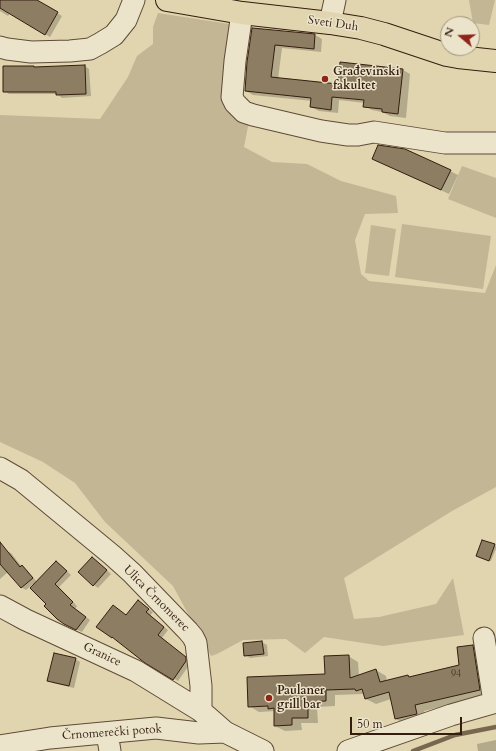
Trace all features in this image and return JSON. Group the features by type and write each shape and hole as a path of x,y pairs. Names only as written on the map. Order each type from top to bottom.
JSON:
{"main road":[{"name":"Sveti Duh","path":"167,0 242,13 330,23 373,30 435,52 458,57 496,61"}],"street":[{"path":"0,47 31,52 90,49 101,44 114,35 126,20 134,0"},
{"name":"Sveti Duh","path":"330,23 335,0"},
{"path":"242,13 235,61 232,97 235,103 244,112 321,131 348,135 374,132 451,144 496,143"},
{"name":"Ulica Črnomerec","path":"0,468 21,480 112,555 137,578 193,637 196,643 201,686 201,711"},
{"name":"Granice","path":"0,606 26,620 136,671 201,711"},
{"path":"348,751 451,715 495,702 484,638"},
{"path":"201,711 225,732 263,751"},
{"name":"Črnomerečki potok","path":"0,746 50,738 109,742 156,728 199,733 225,732"}],"shaded area":[{"path":"469,0 495,0 489,25 480,24 480,16 472,16"},
{"path":"158,13 236,25 228,70 249,121 244,147 272,162 307,164 341,181 396,196 398,213 365,214 355,240 361,274 369,281 485,293 496,265 496,487 452,511 344,578 354,619 379,617 436,604 453,578 464,635 383,646 324,637 305,653 286,639 243,640 211,656 173,586 105,522 75,483 43,462 0,442 0,115 100,119 128,77 137,56 153,44 153,27"},
{"path":"462,166 496,178 496,218 448,199"},
{"path":"402,224 491,236 483,289 395,277"},
{"path":"371,225 396,229 389,276 365,273"}],"building":[{"path":"0,0 37,0 58,12 45,35 0,8"},
{"path":"252,28 315,34 314,49 275,45 271,77 338,84 340,62 403,69 398,114 382,112 382,109 363,107 364,100 332,97 331,110 310,107 311,98 245,91 247,62"},
{"path":"85,65 86,94 56,95 56,92 3,92 3,66 34,67"},
{"path":"378,145 405,149 451,170 441,190 372,159"},
{"path":"482,540 495,544 489,561 476,556"},
{"path":"0,542 20,567 22,565 33,578 21,588 0,564"},
{"path":"92,557 107,570 93,586 78,572"},
{"path":"56,561 67,571 55,584 73,602 70,605 86,617 76,630 57,619 44,606 46,604 30,588"},
{"path":"138,600 149,609 146,612 164,627 158,635 186,657 186,661 173,680 145,663 112,637 96,627 113,605 126,615"},
{"path":"262,641 264,654 244,656 243,643"},
{"path":"473,645 480,690 415,705 417,714 395,719 389,692 365,699 362,689 356,691 355,689 326,690 326,701 308,702 308,718 292,718 292,725 274,726 274,708 268,709 268,706 248,707 247,677 325,674 324,656 349,655 350,678 376,669 380,682 408,675 409,677 459,665 457,647"},
{"path":"54,653 76,658 69,686 47,681"}],"waterway":[{"path":"413,751 455,735 496,727"}],"place":[{"name":"Građevinski fakultet","path":"325,79"},
{"name":"Paulaner grill bar","path":"269,698"}]}
